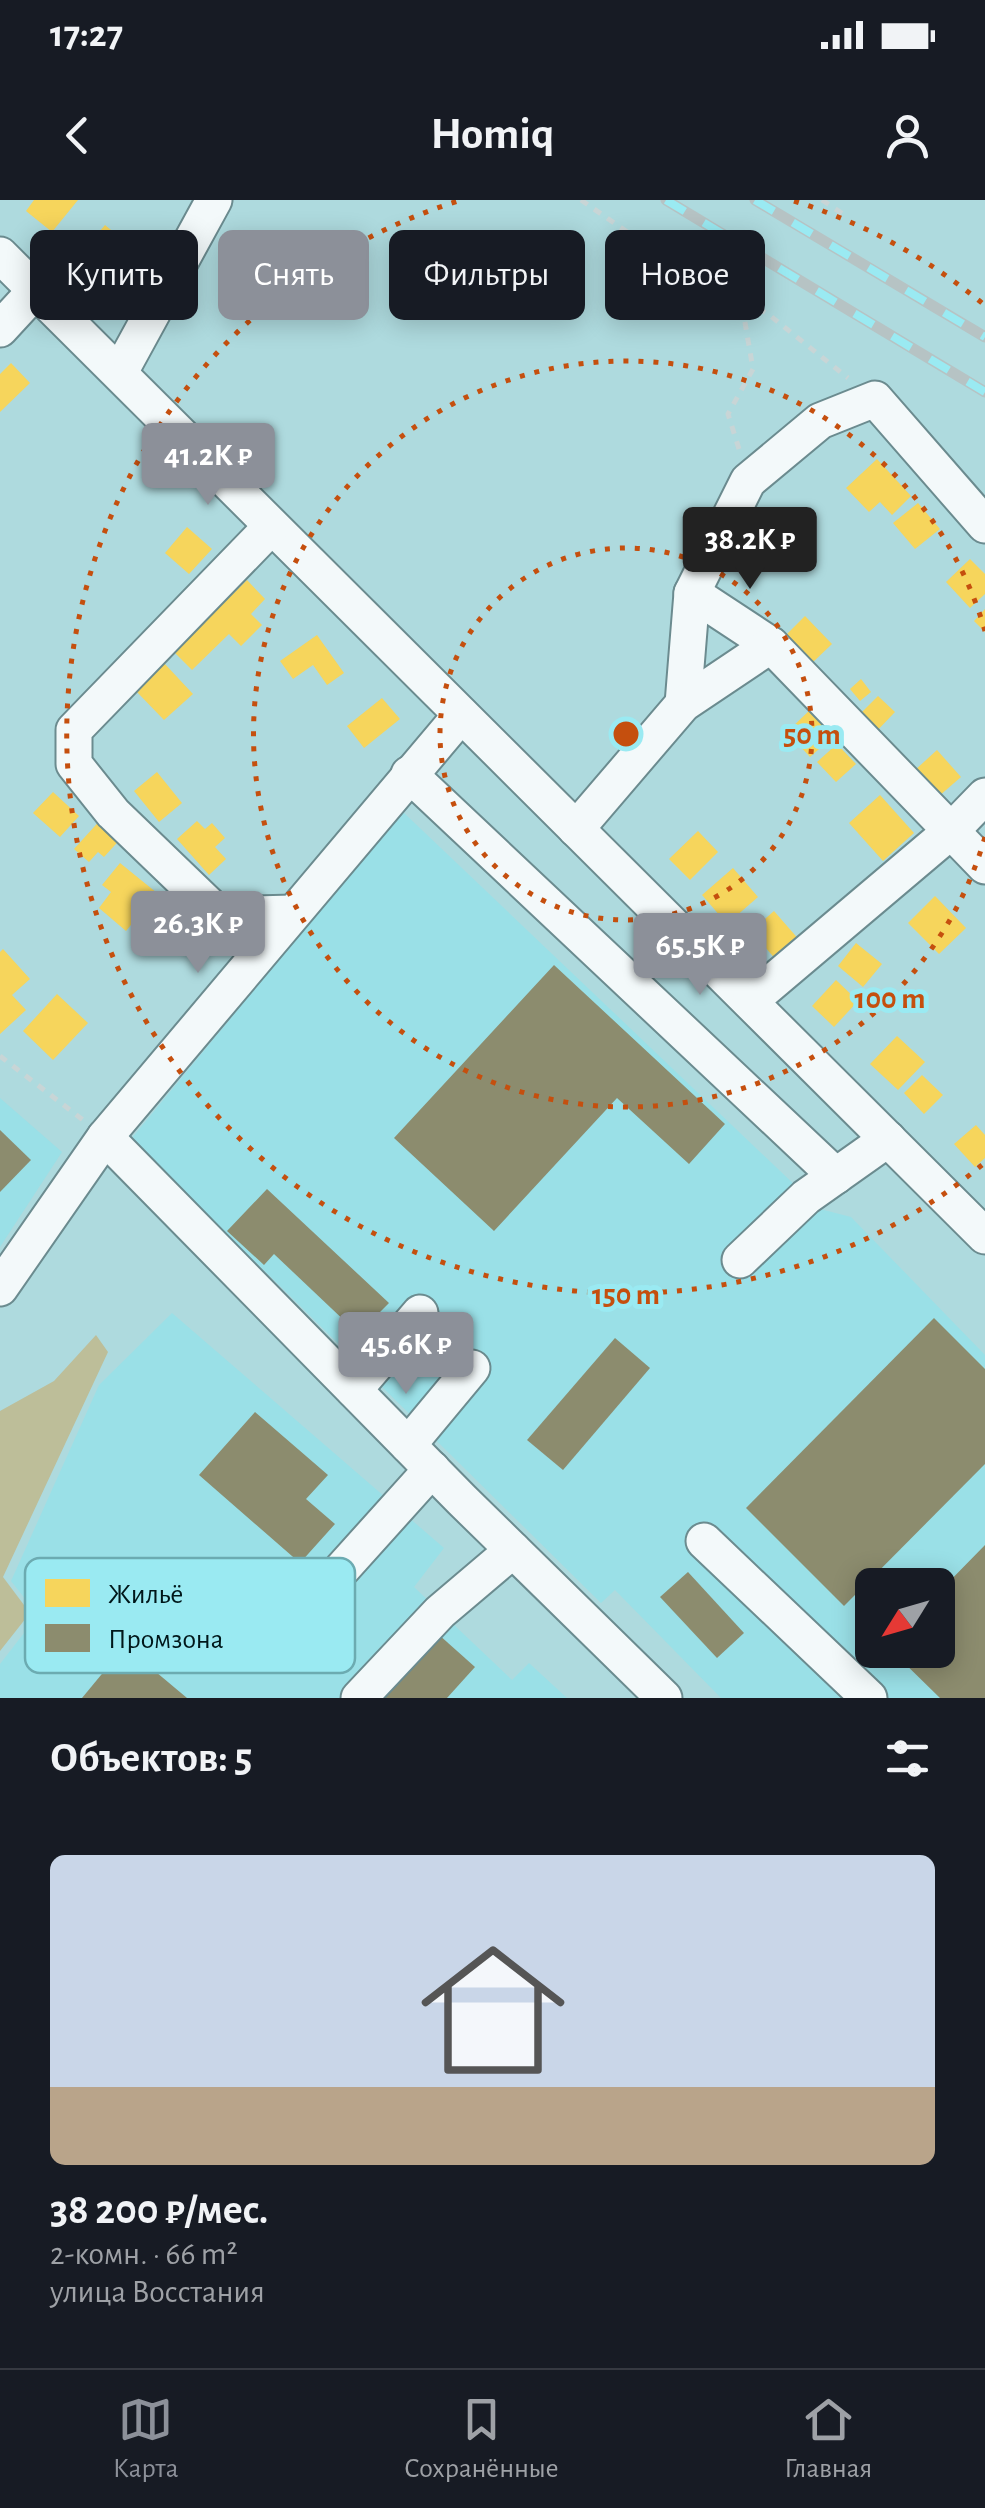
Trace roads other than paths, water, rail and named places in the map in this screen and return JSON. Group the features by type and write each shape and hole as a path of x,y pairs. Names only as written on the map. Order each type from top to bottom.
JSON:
{"street":[{"path":"120,372 214,200"},
{"path":"0,255 30,284"},
{"path":"0,329 30,296"},
{"path":"67,320 985,1236"},
{"path":"683,704 692,593 748,481 820,421 875,399 985,525"},
{"path":"271,527 74,730 74,764 113,813 219,915 294,913"},
{"path":"692,593 771,645 985,866"},
{"path":"576,828 683,704 771,645"},
{"path":"0,1288 105,1137 461,715"},
{"path":"409,774 836,1176"},
{"path":"750,1001 951,830 985,796"},
{"path":"105,1137 664,1698"},
{"path":"740,1260 806,1197 888,1139"},
{"path":"354,1390 420,1313"},
{"path":"350,1558 420,1457 472,1368"},
{"path":"704,1541 869,1698"},
{"path":"359,1698 440,1612 513,1550"}],"railway":[{"path":"666,200 985,392"},
{"path":"755,200 985,337"}]}
